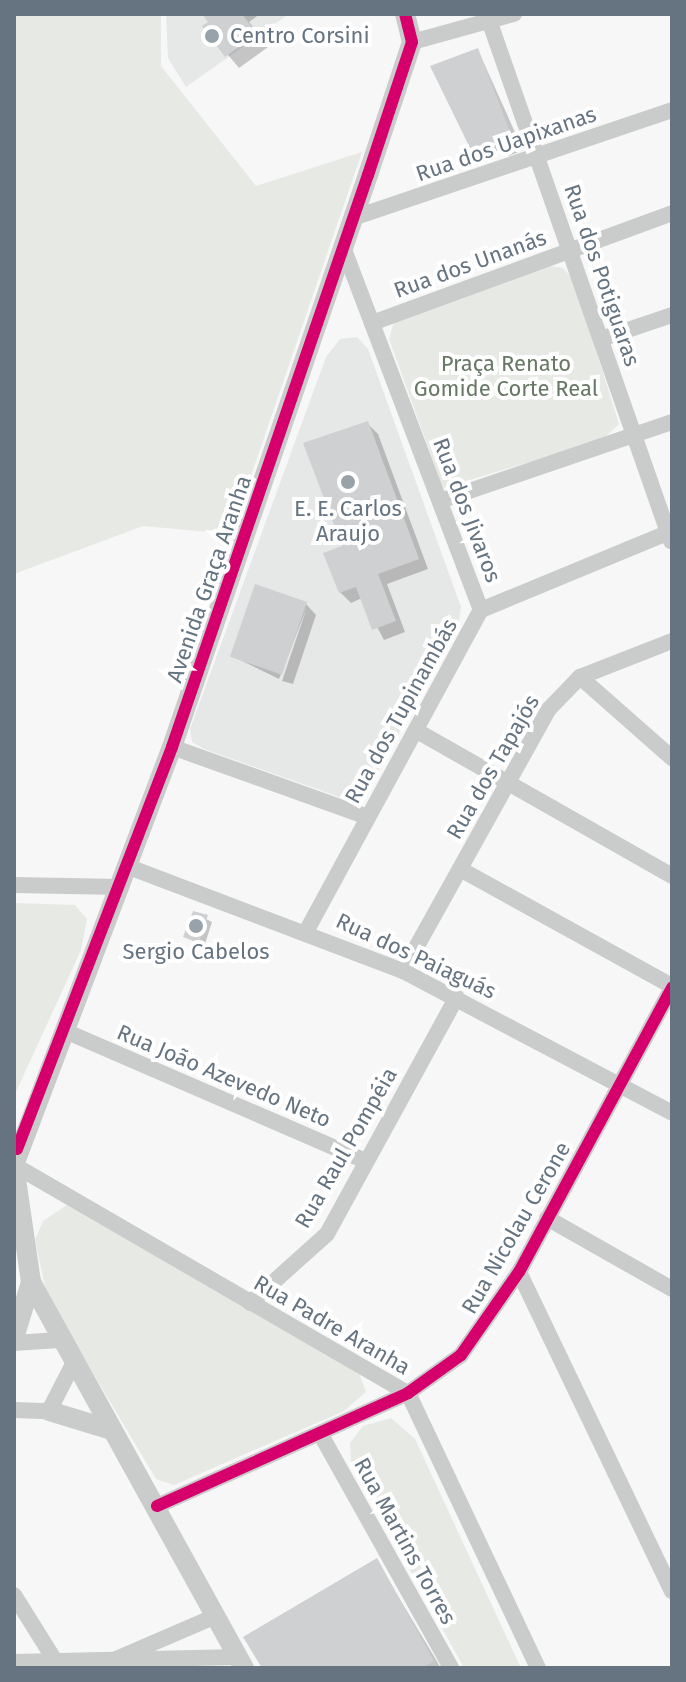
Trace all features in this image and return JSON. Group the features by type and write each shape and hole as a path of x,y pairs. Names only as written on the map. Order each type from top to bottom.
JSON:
{"street":[{"path":"405,14 412,42 514,14"},
{"name":"Rua dos Potiguaras","path":"490,23 671,535"},
{"name":"Avenida Graça Aranha","path":"15,1151 129,867 172,747 412,42"},
{"name":"Rua dos Uapixanas","path":"353,218 672,110"},
{"name":"Rua dos Unanás","path":"372,323 672,213"},
{"name":"Rua dos Jivaros","path":"343,247 481,610"},
{"path":"601,339 672,315"},
{"path":"440,501 672,422"},
{"name":"Rua dos Tupinambás","path":"307,930 481,610 671,535"},
{"name":"Rua dos Tapajós","path":"403,971 549,709 580,677 672,641"},
{"path":"580,677 672,758"},
{"path":"417,731 672,876"},
{"path":"172,747 368,817"},
{"name":"Rua dos Paiaguás","path":"129,867 307,930 403,971 672,1113"},
{"path":"460,869 672,987"},
{"path":"14,885 121,887"},
{"name":"Rua Nicolau Cerone","path":"157,1506 321,1435 408,1393 461,1355 519,1272 672,987"},
{"name":"Rua Raul Pompéia","path":"250,1303 327,1234 457,997"},
{"name":"Rua João Azevedo Neto","path":"65,1031 365,1161"},
{"path":"14,1662 181,1666 241,1662 157,1506 59,1340 31,1282 15,1213 15,1151"},
{"name":"Rua Padre Aranha","path":"15,1151 250,1303 408,1393 538,1668"},
{"path":"547,1218 672,1289"},
{"path":"519,1272 672,1591"},
{"path":"31,1282 14,1340 59,1340"},
{"path":"49,1411 73,1364"},
{"path":"16,1408 49,1411 112,1430"},
{"name":"Rua Martins Torres","path":"321,1435 451,1668"},
{"path":"15,1598 58,1665"},
{"path":"111,1662 216,1616"}],"shaded area":[{"name":"Centro Corsini","path":"166,14 289,14 186,87 168,58"},
{"name":"E. E. Carlos Araujo","path":"357,337 368,349 461,607 458,627 364,796 348,800 204,749 192,742 190,729 326,357 340,339"}],"green space":[{"path":"14,14 161,14 161,66 256,186 362,152 231,534 143,526 14,574"},
{"name":"Praça Renato Gomide Corte Real","path":"544,265 563,268 574,280 619,424 602,440 443,488 389,339 393,325 405,314"},
{"path":"14,903 75,905 87,919 81,950 15,1094"},
{"path":"67,1205 359,1373 366,1392 344,1411 174,1485 156,1479 47,1296 35,1240 43,1221"},
{"path":"391,1418 415,1439 521,1668 464,1668 351,1463 350,1443 363,1426"}],"building":[{"path":"202,14 242,14 257,34 225,57 202,26 208,22"},
{"path":"478,48 513,140 470,148 430,66"},
{"path":"368,421 419,559 378,574 396,621 372,630 356,587 339,593 323,553 342,546 303,443"},
{"path":"255,584 307,602 282,675 230,657"},
{"name":"Sergio Cabelos","path":"193,911 208,915 199,943 183,937"},
{"path":"377,1558 434,1661 422,1668 262,1668 243,1637"}],"cycle path":[{"path":"17,1149 172,747 368,175 412,42 405,14"},
{"path":"157,1506 408,1393 461,1355 519,1272 672,988"}],"place":[{"name":"Centro Corsini","path":"212,36"},
{"name":"E. E. Carlos Araujo","path":"348,482"},
{"name":"Sergio Cabelos","path":"196,926"}]}
